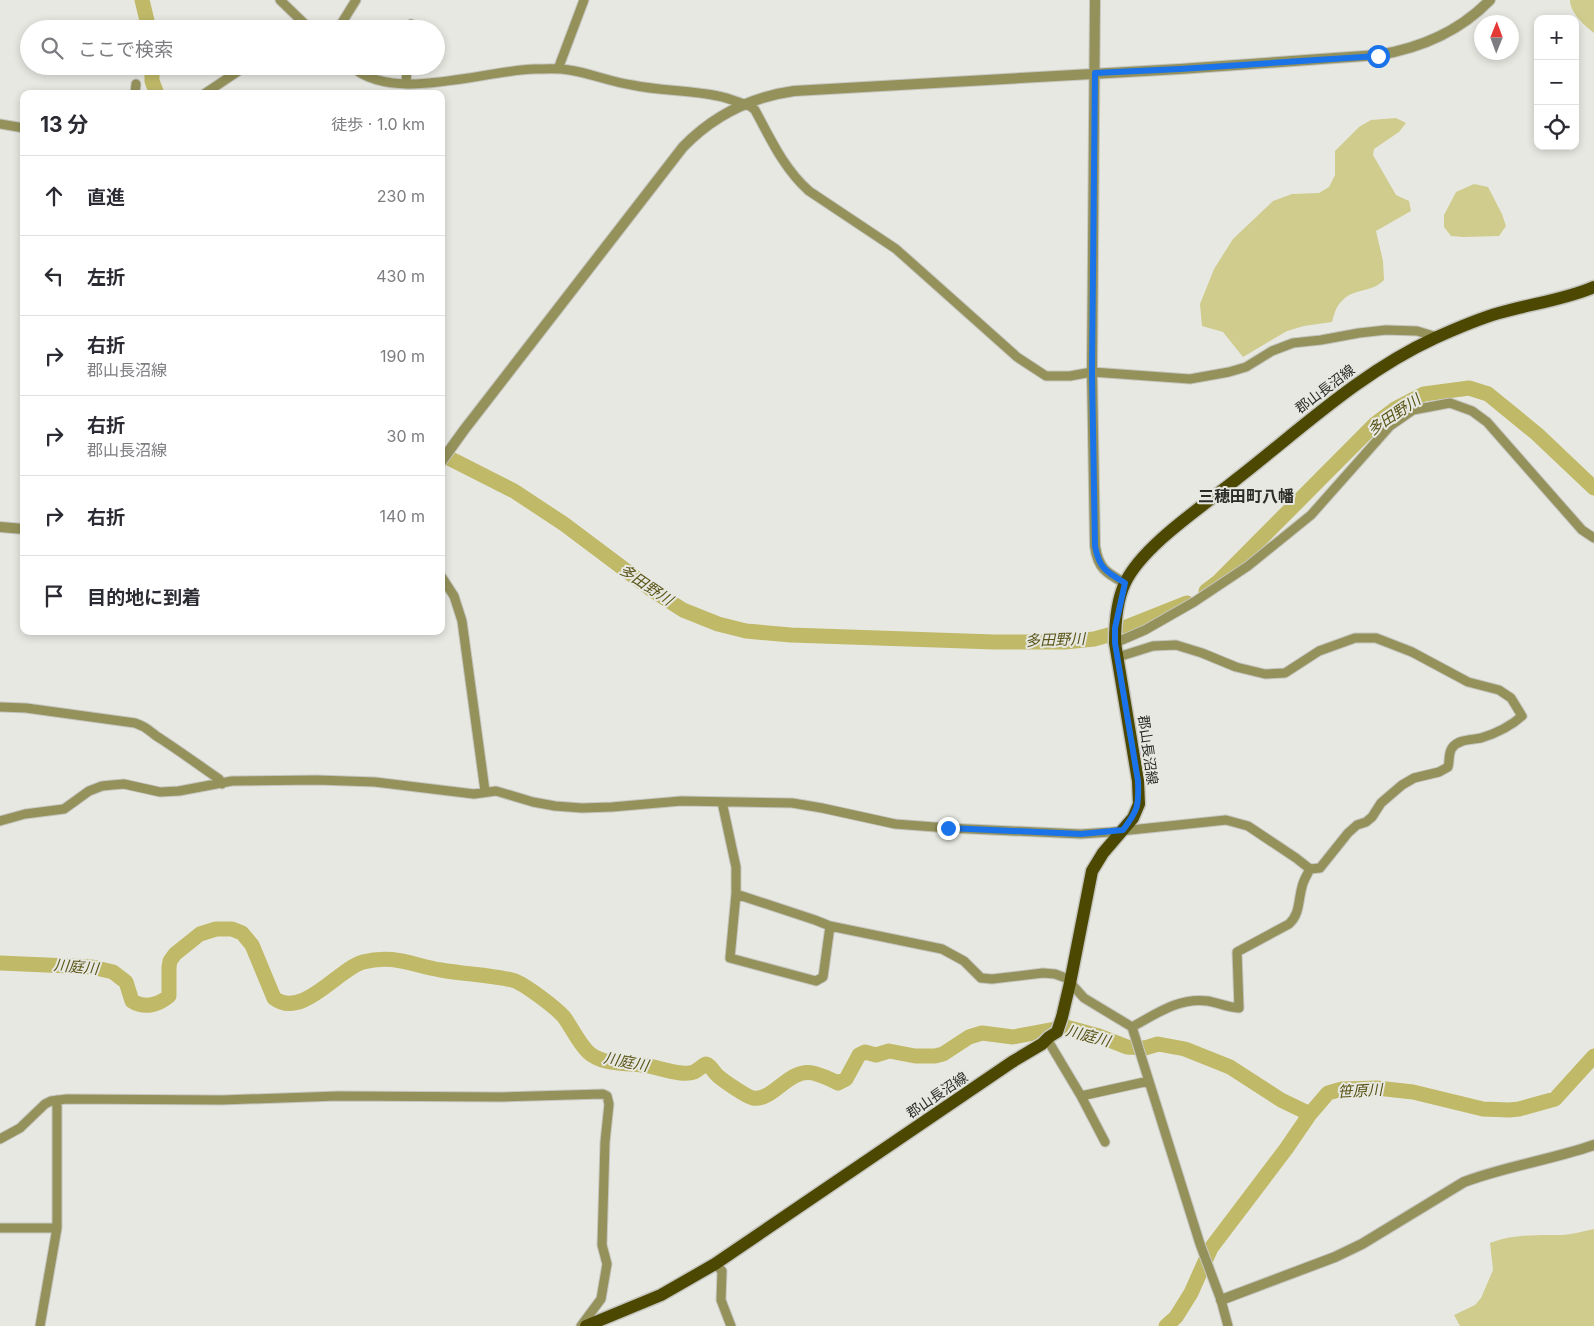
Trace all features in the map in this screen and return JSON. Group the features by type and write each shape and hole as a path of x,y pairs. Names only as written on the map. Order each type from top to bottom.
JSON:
{"main road":[{"name":"郡山長沼線","path":"586,1326 661,1295 715,1264 1012,1062 1042,1044 1057,1032 1070,983 1092,871 1102,853 1133,818 1139,804 1138,781 1115,643 1115,628 1125,583 1139,562 1163,538 1310,418 1363,378 1405,352 1497,313 1570,295 1594,287"}],"street":[{"path":"280,0 299,20"},
{"path":"344,20 356,0"},
{"path":"558,69 584,0"},
{"path":"1095,0 1092,372 1095,546 1097,558 1106,572 1125,583"},
{"path":"445,456 683,147 713,120 745,104 770,95 794,91 1389,54 1409,49 1441,36 1472,17 1490,0"},
{"path":"365,75 382,81 406,84 462,79 520,70 558,69 588,74 631,85 718,96 750,106 755,110 784,161 799,182 809,191 896,249 1031,367 1046,376 1053,377 1092,372 1190,379 1246,367 1272,351 1293,343 1386,330 1417,331 1437,337"},
{"path":"210,90 232,75"},
{"path":"406,75 406,84"},
{"path":"135,90 136,84"},
{"path":"0,124 20,127"},
{"path":"1115,643 1145,630 1194,602 1248,566 1311,515 1390,426 1413,410 1435,405 1450,403 1472,411 1487,422 1582,530 1594,538"},
{"path":"0,527 20,529"},
{"path":"445,582 454,596 462,622 485,792"},
{"path":"0,821 25,814 64,808 89,791 102,786 124,784 160,792 169,792 254,780 375,782 474,794 503,792 533,802 582,808 681,801 792,803 834,810 878,821 913,826 1081,834 1214,820 1238,822 1255,830 1310,869 1320,868 1348,833 1357,825 1366,822 1372,817 1381,803 1402,785 1414,778 1439,772 1448,767 1450,753 1454,745 1468,739 1480,738 1507,726 1522,716 1515,702 1499,690 1468,682 1412,652 1376,638 1355,638 1319,651 1285,673 1265,674 1236,667 1176,645 1153,646 1118,657"},
{"path":"0,707 26,708 135,723 146,727 159,738 178,749 219,779 222,784"},
{"path":"722,802 736,867 736,894 730,958 816,981 823,977 830,926"},
{"path":"1133,1031 1174,1004 1186,1001 1208,1001 1239,1008 1237,952 1289,924 1294,919 1297,914 1302,886 1310,869"},
{"path":"736,894 830,926 942,949 964,961 981,978 992,979 1049,972 1066,978 1084,998 1133,1031 1200,1244 1221,1300 1228,1326"},
{"path":"1048,1038 1105,1142"},
{"path":"1081,1096 1149,1081"},
{"path":"0,1139 20,1128 46,1104 57,1100 222,1100 338,1096 603,1094 607,1096 609,1104 604,1142 602,1245 607,1264 601,1299 581,1326"},
{"path":"40,1326 57,1228 57,1100"},
{"path":"1221,1300 1335,1257 1362,1244 1464,1182 1480,1176 1575,1152 1594,1145"},
{"path":"0,1228 57,1228"},
{"path":"715,1264 722,1271 721,1300 731,1326"}],"shaded area":[{"path":"1570,0 1594,0 1594,33 1582,23 1579,15 1576,15 1572,10"},
{"path":"1396,118 1406,123 1399,132 1374,149 1373,155 1396,195 1409,201 1411,211 1376,231 1383,261 1384,280 1374,287 1346,297 1338,305 1332,322 1304,326 1287,331 1243,357 1223,332 1202,326 1200,304 1214,269 1233,239 1273,201 1292,194 1319,193 1329,187 1335,175 1335,151 1359,127 1371,120"},
{"path":"1474,184 1488,187 1502,214 1506,226 1499,236 1451,236 1444,227 1444,215 1456,192"},
{"path":"1594,1229 1594,1326 1460,1326 1454,1315 1475,1305 1481,1298 1493,1270 1490,1243 1517,1237 1563,1235"}],"waterway":[{"name":"多田野川","path":"142,0 147,20"},
{"name":"多田野川","path":"152,75 155,90"},
{"name":"多田野川","path":"1206,591 1218,582 1375,424 1395,409 1424,394 1469,388 1488,394 1537,434 1594,488"},
{"name":"多田野川","path":"445,456 514,491 564,524 652,590 683,610 718,624 746,631 791,635 994,642 1065,642 1094,639 1116,633 1187,603"},
{"name":"川庭川","path":"0,963 92,967 113,972 126,982 132,1001 142,1005 151,1005 169,996 169,967 170,961 175,954 200,934 216,929 232,929 242,933 252,945 274,998 285,1003 296,1003 308,998 353,966 374,960 402,961 441,970 512,980 532,991 560,1013 584,1048 600,1059 682,1073 694,1072 706,1064 724,1081 753,1098 761,1098 768,1095 796,1075 804,1073 813,1073 838,1083 846,1079 859,1055 865,1052 876,1055 889,1051 915,1056 935,1056 943,1054 969,1037 982,1033 1013,1037 1066,1027 1099,1036 1127,1047 1145,1048 1158,1044 1185,1049 1230,1067 1281,1100 1310,1114"},
{"name":"笹原川","path":"1166,1326 1176,1317 1191,1293 1211,1248 1310,1114 1328,1093 1342,1089 1377,1088 1413,1092 1483,1109 1519,1109 1555,1099 1594,1056"}],"district":[{"name":"三穂田町八幡","path":"1246,496"}],"route":[{"path":"948,828 1081,834 1115,832 1123,830 1133,818 1139,804 1138,781 1115,643 1115,628 1125,583 1106,572 1097,558 1095,546 1092,372 1095,73 1378,56"}]}
